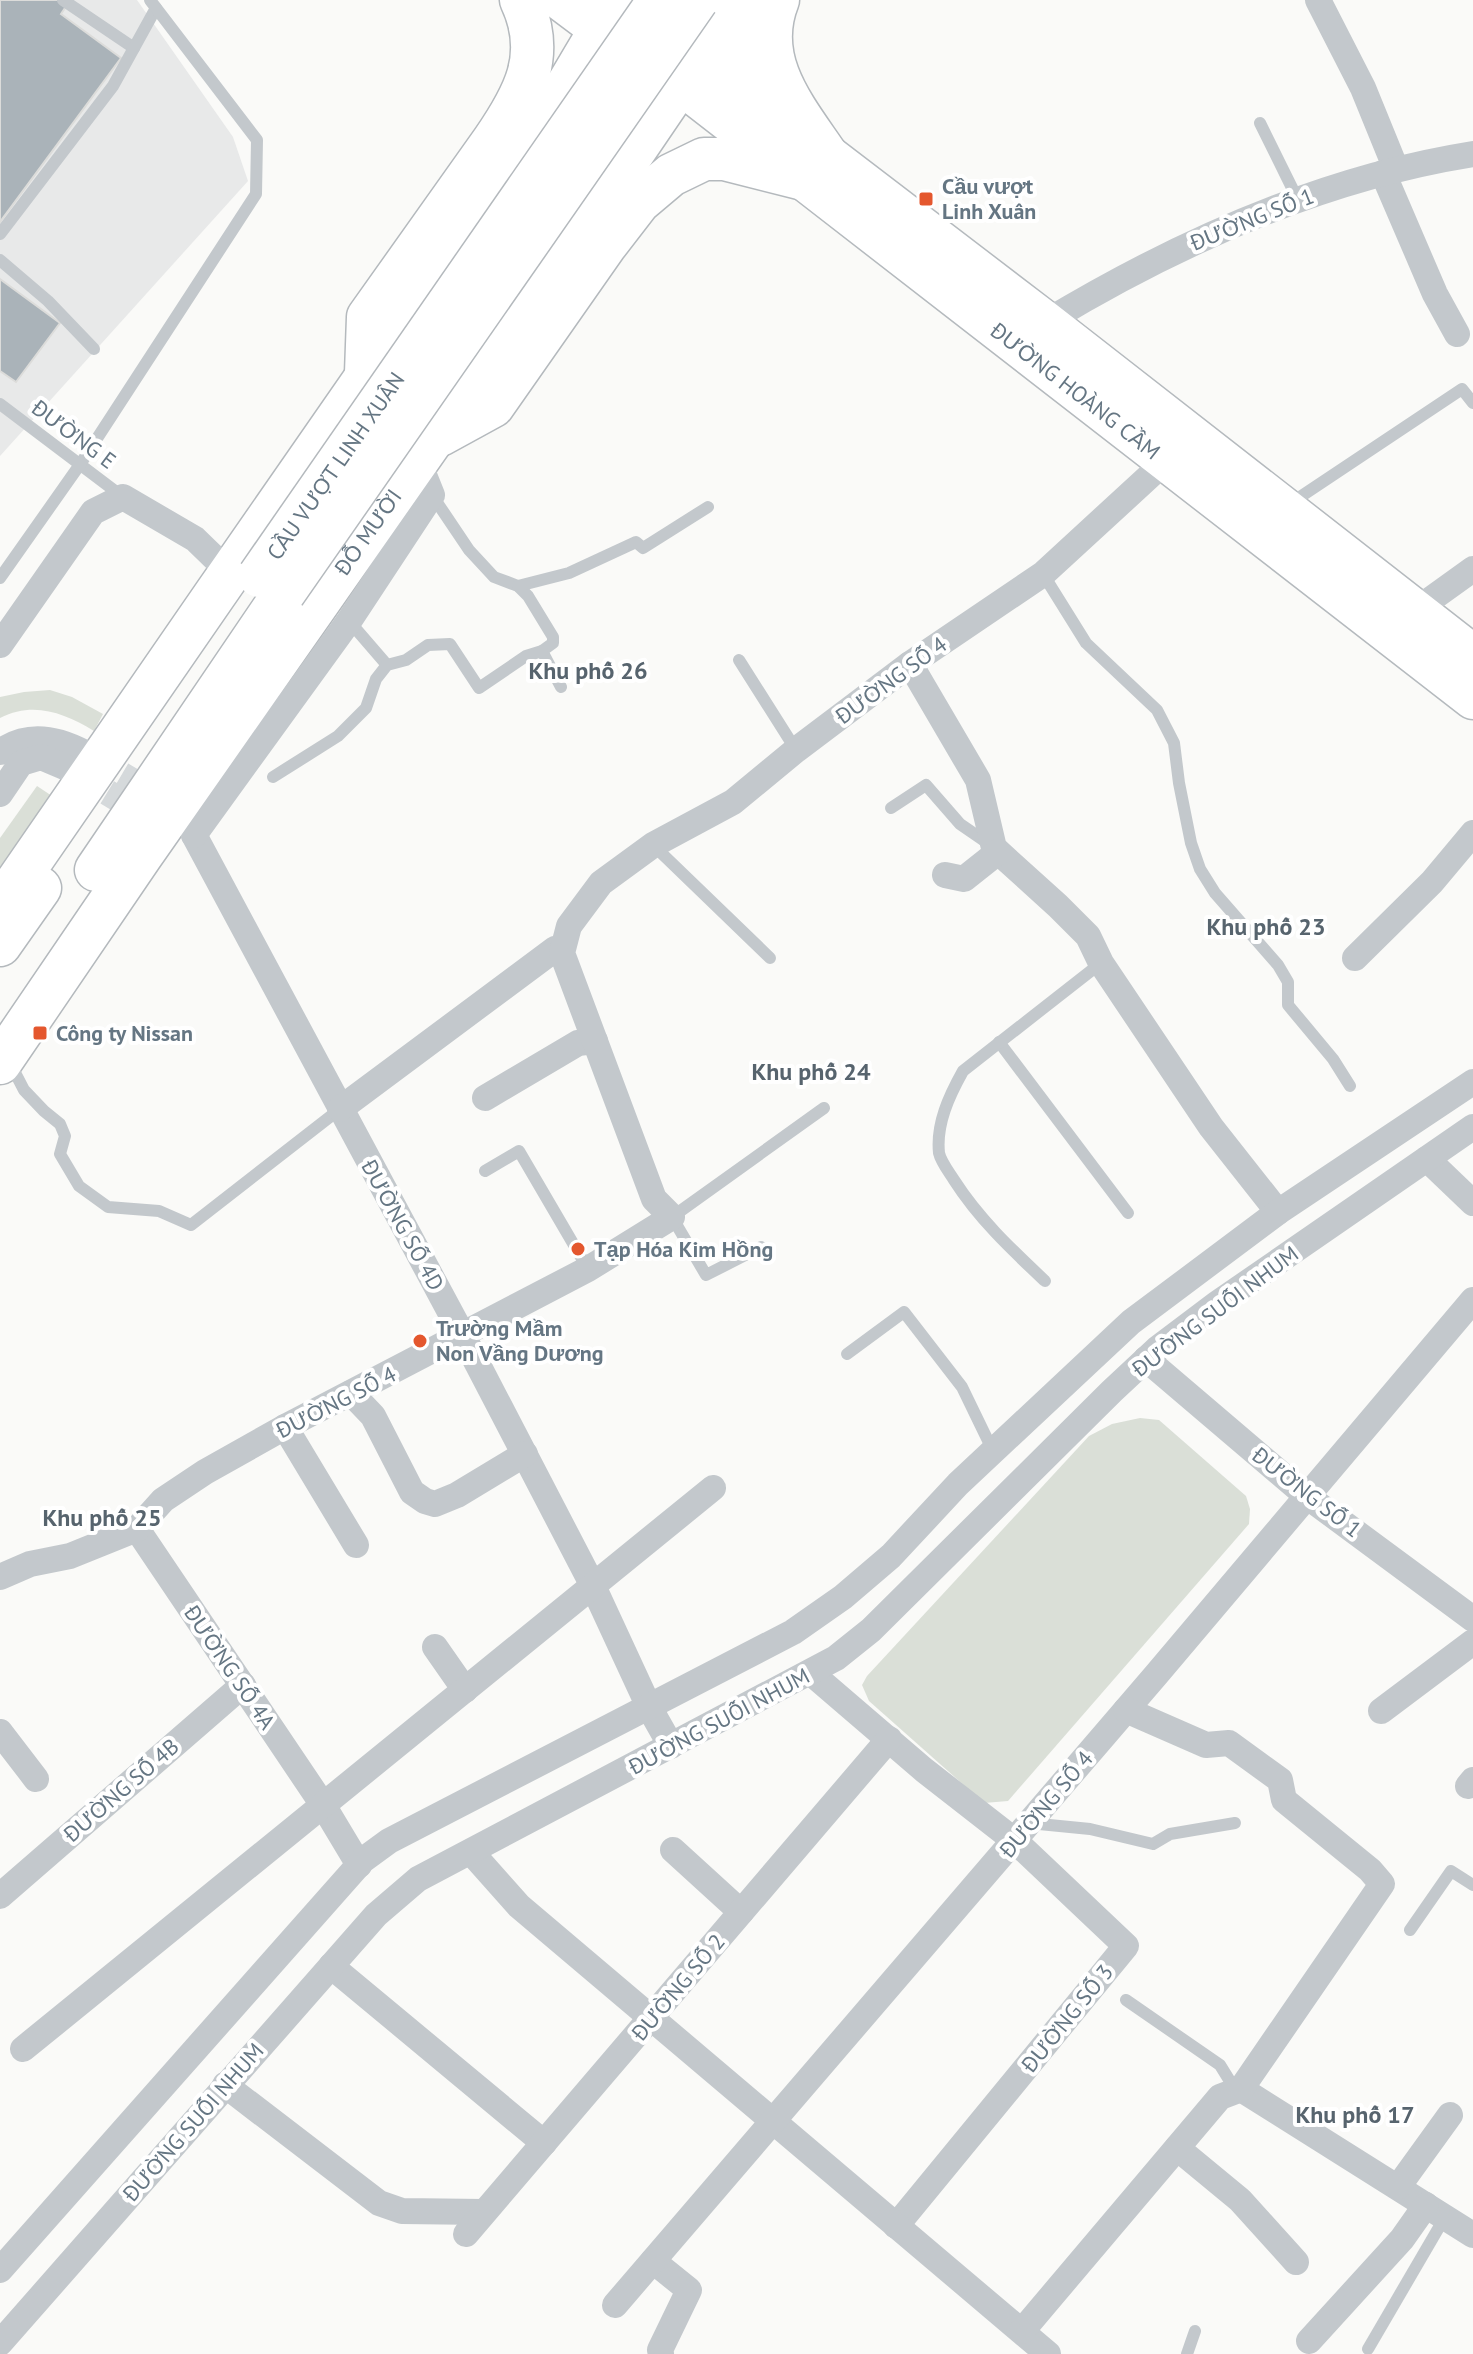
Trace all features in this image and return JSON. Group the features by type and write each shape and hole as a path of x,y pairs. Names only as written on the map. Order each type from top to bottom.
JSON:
{"highway":[{"path":"366,373 368,317 506,123 526,86 533,61 530,26 521,0"},
{"path":"538,0 559,100 633,153 759,124 741,53 737,0"},
{"path":"562,0 614,8 689,70"},
{"name":"CẦU VƯỢT LINH XUÂN","path":"258,581 659,0"},
{"name":"CẦU VƯỢT LINH XUÂN","path":"258,581 697,0"},
{"name":"ĐỖ MƯỜI","path":"3,1059 341,568 427,465 737,0"},
{"path":"427,465 493,406 605,246 639,202 671,175 704,159 816,167 772,64 770,30 778,0"},
{"path":"0,1014 184,712 258,581 366,373 559,100 614,8"},
{"path":"0,945 184,712 341,568"},
{"path":"0,906 258,581"}],"main road":[{"name":"ĐƯỜNG HOÀNG CẦM","path":"689,70 816,167 1167,460 1473,699"},
{"name":"ĐƯỜNG HOÀNG CẦM","path":"816,167 1046,322 1473,655"}],"street":[{"path":"1318,0 1363,88 1389,171 1435,294 1457,334"},
{"name":"ĐƯỜNG SỐ 1","path":"1046,322 1174,251 1298,200 1389,171 1473,154"},
{"name":"ĐƯỜNG SỐ 4","path":"562,953 569,926 601,883 653,845 733,802 910,664 1043,574 1167,460"},
{"path":"349,621 427,465"},
{"path":"0,645 93,512 123,497 258,581"},
{"path":"1416,610 1473,569"},
{"name":"ĐƯỜNG SỐ 4D","path":"349,621 186,828 463,1336 593,1586 649,1707 671,1746"},
{"path":"910,664 978,780 996,850 1088,936 1101,963 1211,1127 1278,1212"},
{"path":"0,752 22,741 45,738 63,741 76,760 41,757 21,763 0,794"},
{"path":"1355,958 1432,882 1473,833"},
{"path":"945,875 964,879 996,850"},
{"path":"340,1109 555,949 562,953 654,1199 672,1217"},
{"path":"485,1098 578,1043 595,1041"},
{"name":"ĐƯỜNG SUỐI NHUM","path":"0,2270 359,1865 389,1841 793,1632 843,1597 891,1556 993,1451 1131,1322 1278,1212 1473,1082"},
{"name":"ĐƯỜNG SUỐI NHUM","path":"5,2346 225,2085 376,1915 418,1879 836,1658 871,1630 1146,1359 1218,1303 1473,1127"},
{"path":"1427,1159 1473,1203"},
{"name":"ĐƯỜNG SỐ 4","path":"0,1577 30,1564 70,1556 137,1529 163,1500 205,1472 588,1269 672,1217"},
{"name":"ĐƯỜNG SỐ 4","path":"615,2305 1308,1497 1473,1300"},
{"name":"ĐƯỜNG SỐ 1","path":"1146,1359 1308,1497 1473,1619"},
{"path":"351,1393 373,1416 412,1492 425,1501 435,1504 457,1495 525,1454"},
{"path":"285,1427 356,1545"},
{"path":"23,2049 713,1488"},
{"name":"ĐƯỜNG SỐ 4A","path":"137,1529 323,1805 359,1865"},
{"path":"1381,1711 1473,1642"},
{"path":"435,1647 465,1690"},
{"name":"ĐƯỜNG SỐ 3","path":"811,1673 889,1739 1022,1832 1126,1946 896,2226"},
{"name":"ĐƯỜNG SỐ 4B","path":"0,1896 243,1685"},
{"path":"1022,2331 1220,2097 1238,2090 1382,1884 1370,1870 1284,1800 1280,1780 1229,1743 1206,1745 1126,1710"},
{"path":"0,1732 36,1779"},
{"name":"ĐƯỜNG SỐ 2","path":"466,2234 889,1739"},
{"path":"673,1850 741,1912"},
{"path":"471,1852 519,1906 1048,2354"},
{"path":"331,1966 544,2143"},
{"path":"225,2085 379,2203 402,2211 484,2212"},
{"path":"1238,2090 1473,2235"},
{"path":"1398,2187 1450,2115"},
{"path":"1177,2148 1240,2200 1296,2262"},
{"path":"1309,2341 1402,2239 1435,2211"},
{"path":"653,2261 689,2290 660,2350 661,2354"}],"lane":[{"path":"63,0 134,48"},
{"path":"0,234 113,86 153,4 257,140 256,194 81,463 0,578"},
{"path":"1260,123 1298,200"},
{"path":"0,260 48,301 94,349"},
{"path":"1285,507 1462,389 1473,403"},
{"name":"ĐƯỜNG E","path":"0,404 123,497"},
{"path":"273,777 338,736 366,708 376,679 387,665 406,660 428,645 450,644 479,688 526,656 542,651 553,643 553,637 536,607 518,586 494,577 469,550 427,465"},
{"path":"518,586 569,573 636,542 643,548 708,507"},
{"path":"1043,574 1086,643 1157,710 1174,743 1191,843 1200,869 1215,893 1278,965 1288,982 1288,1005 1333,1059 1350,1086"},
{"path":"349,621 387,665"},
{"path":"542,651 561,687"},
{"path":"739,660 796,750"},
{"path":"891,808 926,785 960,824 996,850"},
{"path":"653,845 770,958"},
{"path":"1045,1281 989,1228 968,1202 939,1157 939,1130 950,1094 963,1071 1101,963"},
{"path":"999,1042 1128,1213"},
{"path":"3,1059 24,1090 60,1124 65,1136 60,1154 79,1186 108,1207 159,1211 191,1225 340,1109"},
{"path":"761,1247 706,1275 672,1217 824,1108"},
{"path":"485,1171 519,1151 588,1269"},
{"path":"847,1354 904,1312 962,1387 993,1451"},
{"path":"1022,1832 1090,1829 1153,1844 1170,1834 1235,1823"},
{"path":"1410,1930 1451,1871 1473,1885"},
{"path":"1126,2000 1220,2065 1238,2090"},
{"path":"1368,2349 1435,2211"},
{"path":"1187,2354 1195,2331"}],"shaded area":[{"path":"0,0 137,0 233,137 248,181 0,456"},
{"path":"50,690 72,697 103,714 94,731 48,711 25,710 0,718 0,697"},
{"path":"37,786 52,796 0,869 0,838"},
{"path":"1140,1418 1159,1420 1246,1496 1250,1509 1249,1524 1008,1801 984,1803 869,1701 862,1685 1089,1436 1112,1424"}],"building":[{"path":"0,0 60,0 67,5 61,14 121,58 0,222"},
{"path":"0,279 60,323 16,382 0,371"}],"tunnel":[{"path":"88,755 161,798"},
{"path":"74,772 146,816"}],"place":[{"name":"Cầu vượt Linh Xuân","path":"926,199"},
{"name":"Công ty Nissan","path":"40,1033"},
{"name":"Tạp Hóa Kim Hồng","path":"578,1249"},
{"name":"Trường Mầm Non Vầng Dương","path":"420,1341"}],"district":[{"name":"Khu phố 26","path":"588,670"},
{"name":"Khu phố 23","path":"1266,926"},
{"name":"Khu phố 24","path":"811,1071"},
{"name":"Khu phố 25","path":"102,1517"},
{"name":"Khu phố 17","path":"1355,2114"}]}
